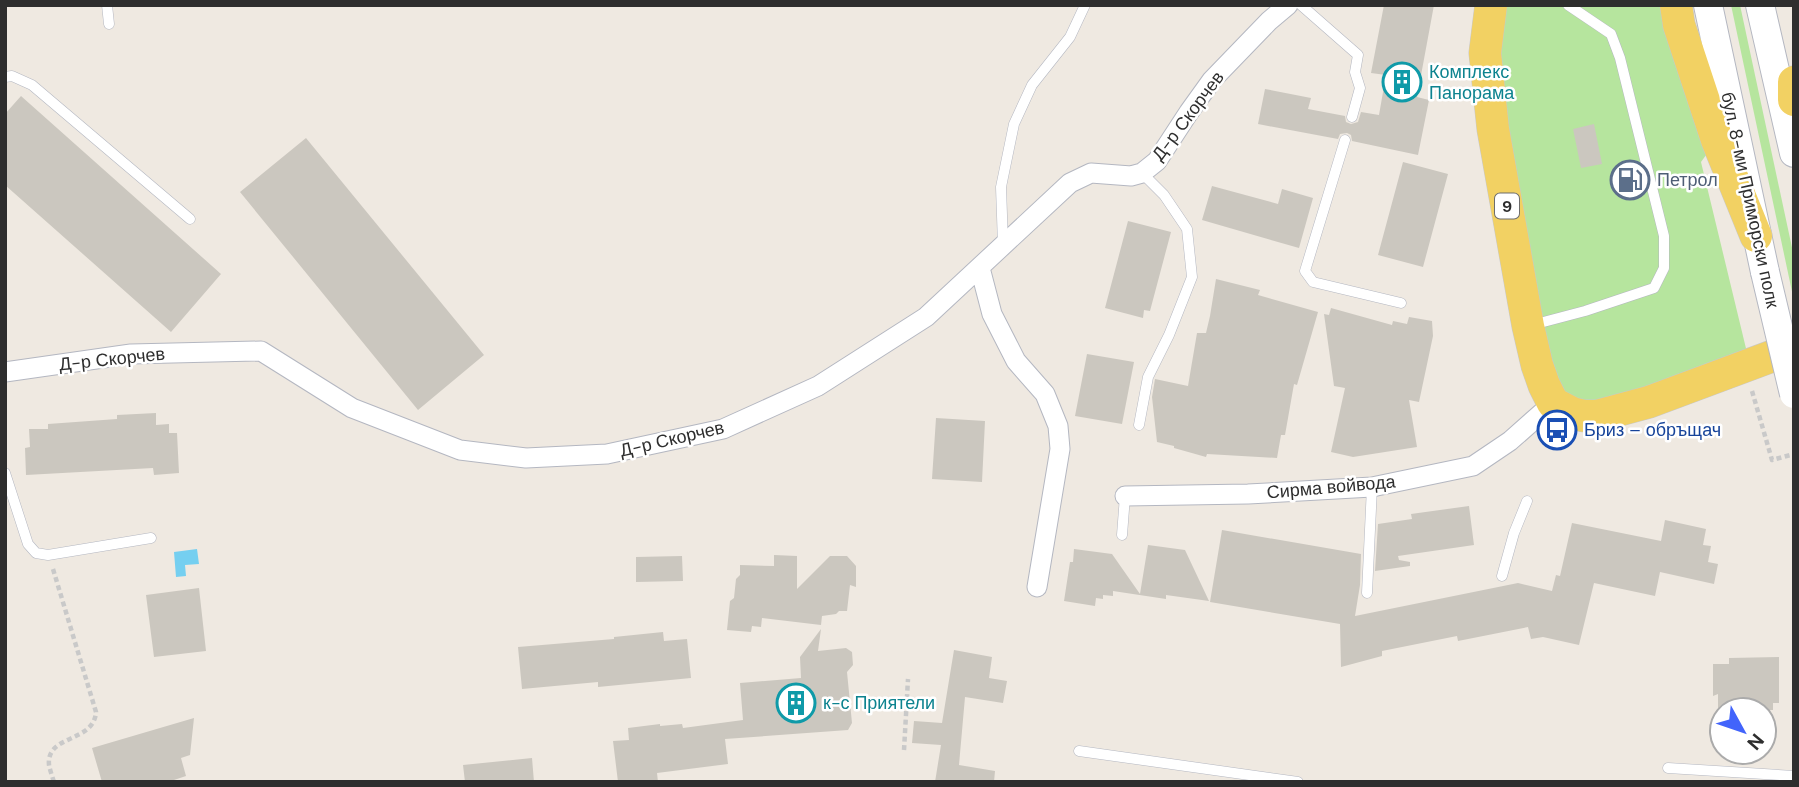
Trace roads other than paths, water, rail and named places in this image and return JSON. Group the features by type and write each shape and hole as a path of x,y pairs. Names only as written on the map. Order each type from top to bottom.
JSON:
{"main road":[{"name":"9","path":"1491,5 1485,53 1493,129 1528,326 1537,365 1553,403"},
{"path":"1676,5 1679,25 1717,140 1756,236"},
{"name":"бул. 8-ми Приморски полк","path":"1708,5 1756,236 1794,394"},
{"path":"1760,5 1794,153"},
{"path":"1794,82 1794,100"},
{"path":"1553,403 1572,413 1597,416 1649,402 1794,348"}],"street":[{"name":"Д-р Скорчев","path":"5,372 131,354 261,351 352,408 460,450 526,458 607,454 723,429 818,386 926,317 1070,183 1091,173 1131,176 1142,173 1157,161 1212,80 1287,5"},
{"path":"980,268 992,314 1016,361 1045,394 1058,426 1060,449 1037,587"},
{"name":"Сирма войвода","path":"1125,496 1248,494 1371,487 1473,467 1510,441 1553,403"}],"lane":[{"path":"107,5 109,24"},
{"path":"1003,244 1001,187 1014,124 1031,85 1070,37 1086,5"},
{"path":"1301,5 1359,55 1356,72 1360,88 1352,117"},
{"path":"1528,326 1654,288 1664,268 1664,236 1611,34 1568,5"},
{"path":"5,77 12,76 32,85 190,219"},
{"path":"1345,140 1305,271 1313,282 1401,303"},
{"path":"1139,425 1148,377 1169,335 1192,277 1187,229 1164,195 1142,173"},
{"path":"5,473 28,544 36,553 48,555 151,538"},
{"path":"1367,593 1371,487"},
{"name":"Сирма войвода","path":"1122,535 1125,496"},
{"path":"1502,576 1514,533 1527,501"},
{"path":"1079,751 1298,782"},
{"path":"1668,768 1794,776"}],"water":[{"path":"197,549 199,564 185,565 186,576 176,577 174,552"}],"place":[{"name":"Комплекс Панорама","path":"1402,82"},
{"name":"Петрол","path":"1630,180"},
{"name":"Бриз – обръщач","path":"1557,430"},
{"name":"к-с Приятели","path":"796,703"}]}
